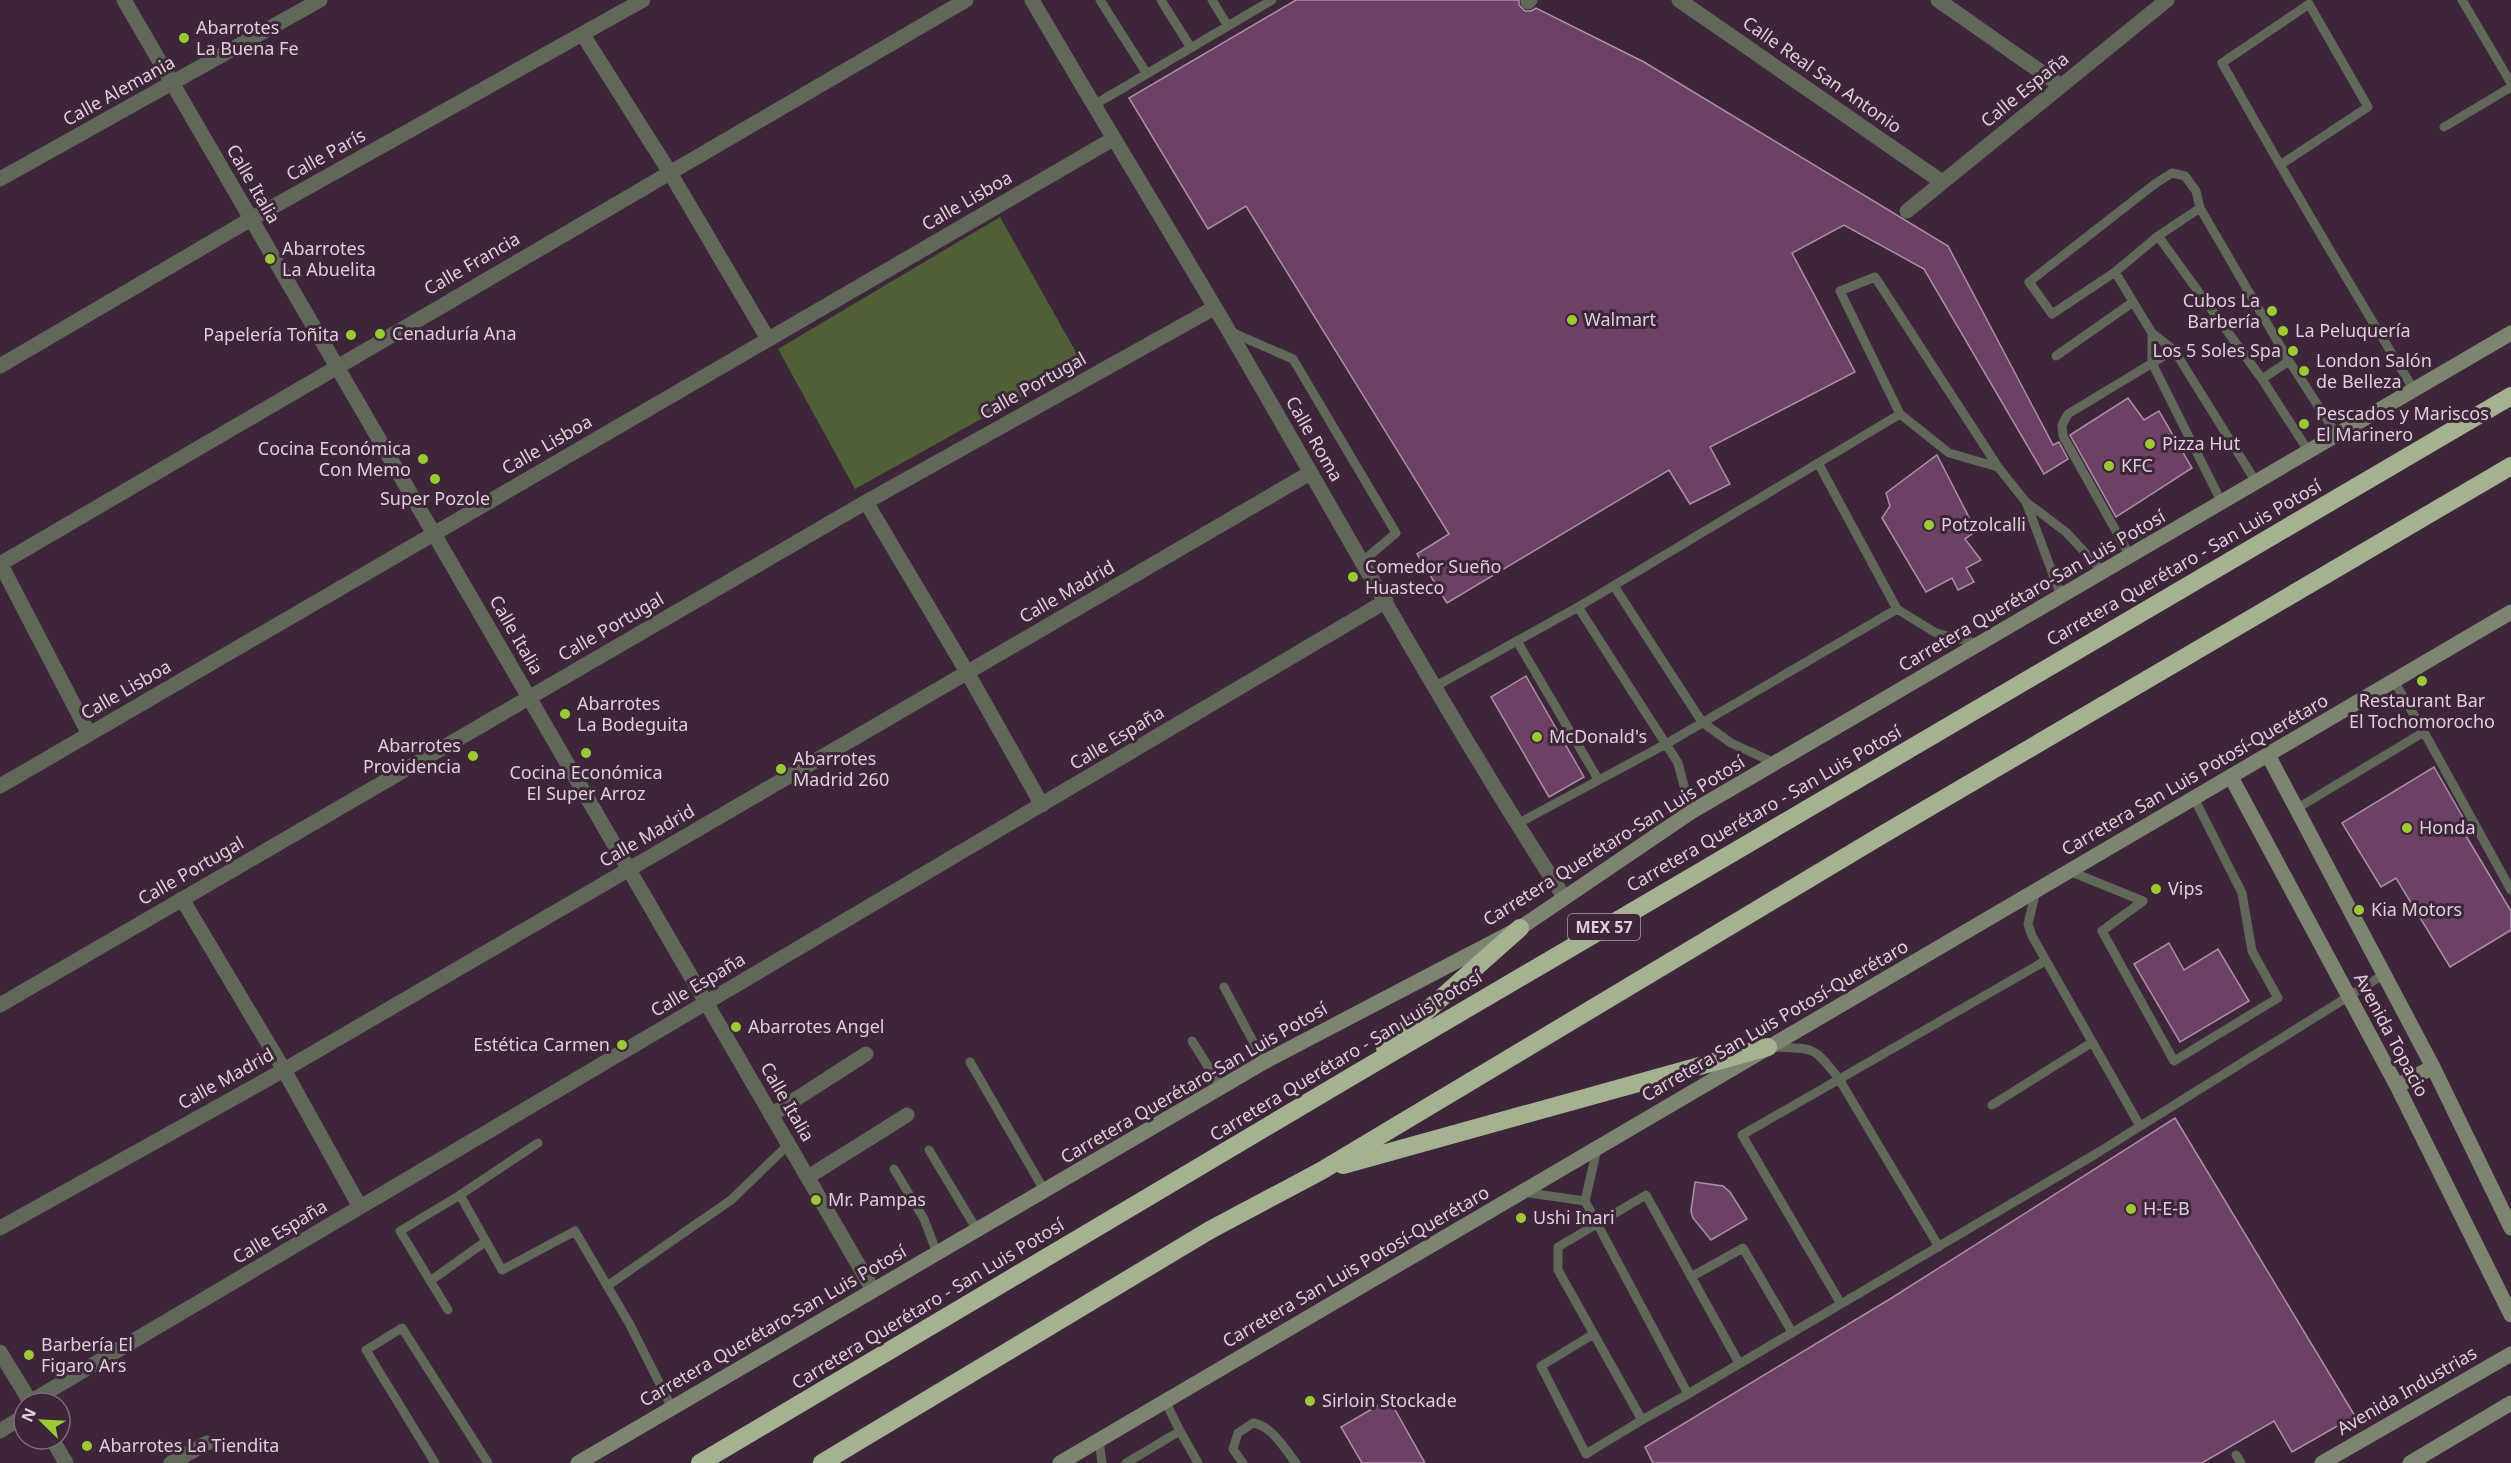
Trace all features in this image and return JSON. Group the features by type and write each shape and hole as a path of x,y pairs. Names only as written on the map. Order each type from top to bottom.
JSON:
{"highway":[{"name":"Carretera Querétaro - San Luis Potosí","path":"700,1463 1354,1075 2511,396"},
{"path":"822,1463 1210,1230 1321,1171 1872,841 2511,466"},
{"path":"1354,1075 1520,928"},
{"path":"1321,1171 1768,1047"}],"main road":[{"name":"Carretera Querétaro-San Luis Potosí","path":"578,1463 1264,1062 1520,928 1691,812 2511,333"},
{"name":"Carretera San Luis Potosí-Querétaro","path":"1060,1463 2511,612"},
{"name":"Avenida Topacio","path":"2268,755 2433,1067 2511,1228"},
{"name":"Avenida Topacio","path":"2231,777 2397,1086 2511,1315"},
{"path":"2397,1086 2433,1067"},
{"name":"Avenida Industrias","path":"2322,1463 2511,1354"},
{"path":"2410,1463 2511,1403"}],"street":[{"name":"Calle Italia","path":"124,0 873,1290"},
{"name":"Calle Alemania","path":"0,179 320,0"},
{"name":"Calle París","path":"0,366 251,219 643,0"},
{"name":"Calle Francia","path":"0,563 669,171 966,0"},
{"name":"Calle Roma","path":"1032,0 1229,331 1517,824 1564,897"},
{"name":"Calle Real San Antonio","path":"1679,0 1942,182"},
{"path":"1938,0 2061,86"},
{"name":"Calle España","path":"1907,210 2167,0"},
{"path":"583,35 669,171 768,339"},
{"name":"Calle Lisboa","path":"0,786 1113,139"},
{"name":"Calle Portugal","path":"0,1005 866,502 1214,308"},
{"name":"Calle Madrid","path":"0,1228 284,1070 1310,473"},
{"path":"866,502 967,672 1042,805"},
{"path":"0,563 90,734"},
{"name":"Calle España","path":"55,1391 360,1207 1386,601"},
{"path":"182,899 284,1070 360,1207"},
{"path":"771,1114 866,1054"},
{"path":"808,1177 907,1115"},
{"path":"0,1352 20,1391"},
{"name":"Calle España","path":"0,1431 12,1421"},
{"path":"171,1463 207,1443"}],"lane":[{"path":"1100,0 1147,74"},
{"path":"1161,0 1191,48"},
{"path":"1212,0 1228,26"},
{"path":"1094,105 1272,0"},
{"path":"2444,127 2511,85 2462,0"},
{"path":"2280,165 2368,107 2309,4 2222,63 2280,165 2343,274 2414,390"},
{"path":"2200,208 2158,236 2115,272 2052,314 2029,282 2156,183 2172,173 2185,176 2196,191 2200,208 2289,361 2337,435"},
{"path":"2158,236 2262,379 2309,452"},
{"path":"2115,272 2152,333 2174,350 2256,482"},
{"path":"1998,466 1949,453 1900,414 1840,291 1875,277 1998,466 2026,502 2066,532 2103,572"},
{"path":"2056,356 2133,302"},
{"path":"1229,331 1293,359 1396,533 1363,561"},
{"path":"2152,333 2152,363 2222,502"},
{"path":"2130,556 2062,436 2062,425 2068,414 2174,350"},
{"path":"2262,379 2289,361"},
{"path":"1436,686 1578,607 1900,414"},
{"path":"1818,463 1896,609 1936,633 1979,644"},
{"path":"2026,502 2061,596"},
{"path":"1614,585 1702,722 1731,743 1775,763"},
{"path":"1578,607 1678,763 1691,812"},
{"path":"1517,824 1666,744 1896,609"},
{"path":"1517,641 1598,779"},
{"path":"2394,681 2511,890"},
{"path":"2296,809 2424,732"},
{"path":"2069,871 2143,901 2102,931 2174,1060 2278,998 2252,951 2242,893 2194,798"},
{"path":"2036,891 2028,924 2032,936 2140,1126"},
{"path":"1841,1304 1742,1135 2045,961"},
{"path":"1592,1335 1541,1366 1586,1454 1939,1247 2140,1126 2383,975"},
{"path":"1224,987 1264,1062"},
{"path":"1192,1041 1221,1087"},
{"path":"1992,1105 2091,1042"},
{"path":"1768,1047 1811,1049 1820,1055 1839,1079 1939,1247"},
{"path":"970,1062 1044,1190"},
{"path":"448,1310 400,1231 460,1195 538,1143"},
{"path":"608,1286 731,1200 789,1144"},
{"path":"1597,1148 1585,1200 1688,1394"},
{"path":"929,1150 977,1230"},
{"path":"894,1169 924,1219 937,1253"},
{"path":"1522,1192 1585,1200"},
{"path":"460,1195 502,1270 575,1230 608,1286 672,1408"},
{"path":"1642,1420 1592,1335 1558,1270 1558,1247 1597,1223 1646,1195 1739,1363"},
{"path":"430,1281 485,1242"},
{"path":"1691,1277 1743,1248 1792,1332"},
{"path":"435,1463 366,1350 402,1328 488,1463"},
{"path":"1165,1401 1198,1463"},
{"path":"1243,1463 1233,1449 1238,1433 1253,1423 1261,1424 1269,1430 1296,1463"},
{"path":"1126,1463 1180,1431"},
{"path":"1099,1440 1102,1463"}],"green space":[{"path":"1000,217 1082,363 855,489 778,349"}],"building":[{"name":"Walmart","path":"1296,0 1519,0 1519,5 1525,11 1536,8 1644,62 1948,246 2053,445 2059,442 2068,459 2044,474 1924,269 1844,225 1792,253 1855,372 1710,447 1730,484 1690,504 1669,470 1447,603 1417,554 1449,534 1246,206 1208,229 1129,98"},
{"path":"2128,398 2144,420 2159,411 2192,468 2116,517 2070,435"},
{"name":"Potzolcalli","path":"1937,455 1976,531 1965,539 1981,560 1966,568 1974,582 1958,590 1952,578 1926,592 1882,518 1890,506 1886,493"},
{"name":"McDonald's","path":"1526,676 1584,777 1549,797 1491,697"},
{"path":"2434,767 2472,833 2466,836 2511,911 2511,930 2450,967 2396,878 2381,887 2342,823"},
{"path":"2169,943 2184,970 2218,949 2249,1001 2180,1042 2134,964"},
{"name":"H-E-B","path":"2175,1118 2355,1416 2292,1452 2274,1421 2202,1463 1653,1463 1645,1447 1890,1299"},
{"path":"1695,1182 1723,1186 1730,1192 1747,1219 1711,1240 1693,1218 1691,1211"},
{"path":"1389,1399 1425,1463 1362,1463 1341,1427"}],"place":[{"name":"Abarrotes La Buena Fe","path":"184,38"},
{"name":"Abarrotes La Abuelita","path":"270,259"},
{"name":"Cubos La Barbería","path":"2272,311"},
{"name":"Walmart","path":"1572,320"},
{"name":"La Peluquería","path":"2283,331"},
{"name":"Cenaduría Ana","path":"380,334"},
{"name":"Papelería Toñita","path":"351,335"},
{"name":"Los 5 Soles Spa","path":"2293,351"},
{"name":"London Salón de Belleza","path":"2304,371"},
{"name":"Pescados y Mariscos El Marinero","path":"2304,424"},
{"name":"Pizza Hut","path":"2150,444"},
{"name":"Cocina Económica Con Memo","path":"423,459"},
{"name":"KFC","path":"2109,466"},
{"name":"Super Pozole","path":"435,479"},
{"name":"Potzolcalli","path":"1929,525"},
{"name":"Comedor Sueño Huasteco","path":"1353,577"},
{"name":"Restaurant Bar El Tochomorocho","path":"2422,681"},
{"name":"Abarrotes La Bodeguita","path":"565,714"},
{"name":"McDonald's","path":"1537,737"},
{"name":"Cocina Económica El Super Arroz","path":"586,753"},
{"name":"Abarrotes Providencia","path":"473,756"},
{"name":"Abarrotes Madrid 260","path":"781,769"},
{"name":"Honda","path":"2407,828"},
{"name":"Vips","path":"2156,889"},
{"name":"Kia Motors","path":"2359,910"},
{"name":"Abarrotes Angel","path":"736,1027"},
{"name":"Estética Carmen","path":"622,1045"},
{"name":"Mr. Pampas","path":"816,1200"},
{"name":"H-E-B","path":"2131,1209"},
{"name":"Ushi Inari","path":"1521,1218"},
{"name":"Barbería El Figaro Ars","path":"29,1355"},
{"name":"Sirloin Stockade","path":"1310,1401"},
{"name":"Abarrotes La Tiendita","path":"87,1446"}]}
